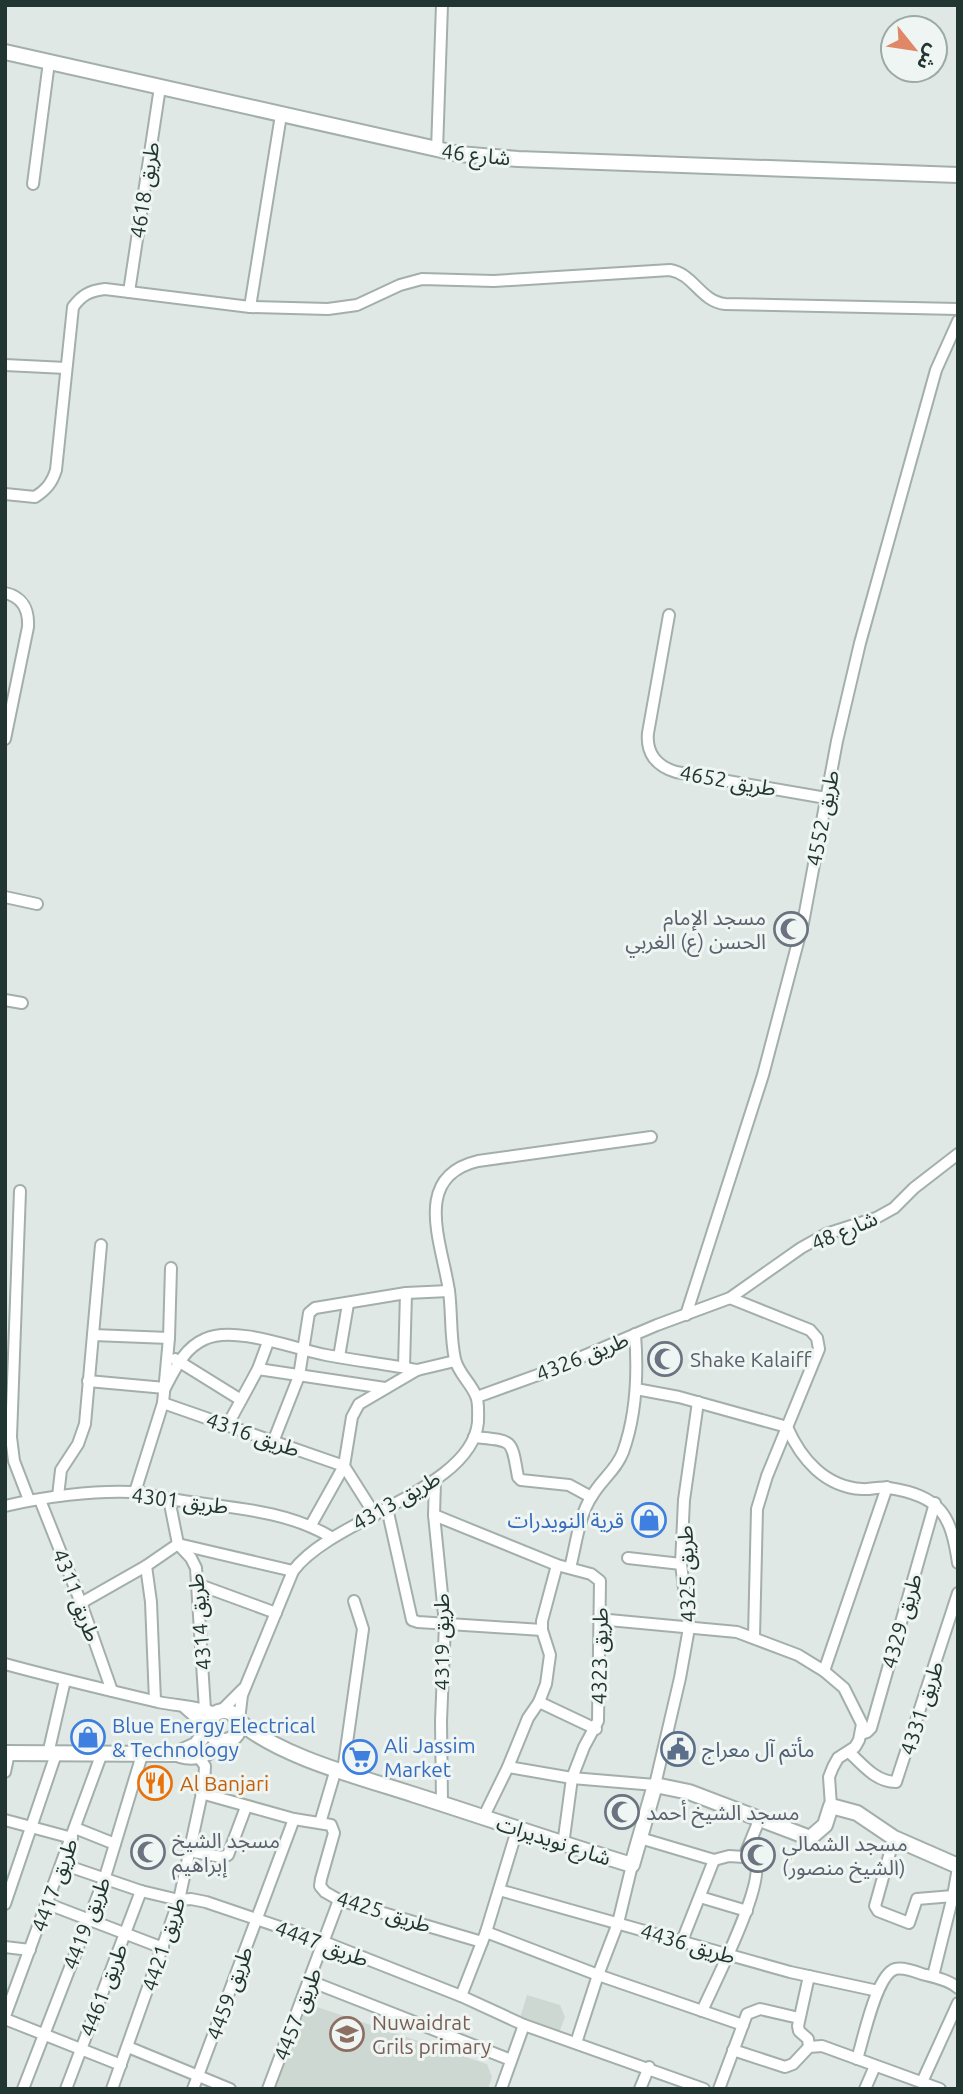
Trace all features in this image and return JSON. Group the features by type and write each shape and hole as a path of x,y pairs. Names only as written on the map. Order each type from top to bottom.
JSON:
{"street":[{"path":"437,150 442,5"},
{"name":"شارع 46","path":"5,52 459,154 518,159 958,176"},
{"path":"33,184 49,62"},
{"name":"طريق 4618","path":"129,292 160,87"},
{"path":"250,307 281,115"},
{"path":"5,494 35,497 45,491 53,480 73,307 80,297 92,290 250,307 328,309 357,305 400,285 433,278 494,282 663,270 682,273 707,298 725,304 958,309"},
{"name":"طريق 4552","path":"686,1315 763,1075 803,923 826,798 860,643 932,383 958,321"},
{"path":"5,365 66,368"},
{"path":"5,593 13,595 23,603 29,614 29,627 5,739"},
{"name":"طريق 4652","path":"669,615 648,733 653,758 659,765 676,772 826,798"},
{"path":"5,897 37,904"},
{"path":"5,1000 22,1003"},
{"path":"591,1497 569,1485 521,1480 518,1477 513,1447 509,1443 505,1440 474,1437 478,1423 477,1397 455,1361 449,1291 435,1208 438,1191 447,1176 461,1166 651,1137"},
{"name":"شارع 48","path":"686,1315 730,1298 801,1248 826,1234 876,1218 894,1208 914,1188 958,1154"},
{"name":"طريق 4311","path":"20,1191 11,1437 14,1461 81,1603 112,1691"},
{"path":"58,1496 61,1469 82,1434 101,1245"},
{"path":"135,1492 163,1403 169,1338 171,1268"},
{"path":"5,1281 18,1279"},
{"path":"273,1442 299,1376 309,1313 315,1308 406,1293 449,1291"},
{"path":"404,1367 406,1293"},
{"path":"730,1298 810,1330 817,1338 818,1349 757,1509 754,1637"},
{"path":"339,1357 348,1304"},
{"name":"طريق 4326","path":"477,1397 686,1315"},
{"path":"434,1515 570,1568 591,1497 617,1466 623,1452 636,1389 635,1334"},
{"path":"93,1335 169,1338"},
{"path":"165,1388 179,1362 195,1344 218,1335 251,1337 339,1357 417,1370"},
{"path":"227,1426 258,1369 268,1342"},
{"path":"167,1355 241,1400"},
{"path":"311,1525 344,1466 352,1417 359,1404 417,1370 455,1361"},
{"path":"258,1369 385,1388"},
{"path":"88,1381 165,1388"},
{"path":"636,1389 698,1402 787,1427 810,1466 839,1484 862,1489 887,1487 920,1495 935,1503 949,1521 958,1563"},
{"name":"طريق 4325","path":"655,1785 689,1628 681,1564 684,1500 698,1402"},
{"name":"طريق 4316","path":"163,1403 344,1466"},
{"name":"طريق 4313","path":"239,1721 240,1703 245,1687 293,1571 312,1549 435,1481 465,1452 474,1437"},
{"path":"344,1466 375,1515"},
{"name":"طريق 4319","path":"435,1481 434,1515 445,1624 441,1721 442,1803"},
{"path":"824,1671 887,1487"},
{"name":"طريق 4301","path":"5,1506 58,1496 135,1492 169,1499 243,1507 311,1525 331,1537"},
{"name":"طريق 4314","path":"169,1499 178,1544 196,1568 212,1717"},
{"name":"طريق 4329","path":"831,1806 830,1777 838,1758 849,1752 871,1728 935,1503"},
{"path":"387,1508 412,1619 418,1622 542,1630"},
{"path":"81,1603 146,1566 178,1544 293,1571"},
{"path":"628,1558 681,1564"},
{"path":"483,1818 508,1767 527,1718 539,1702 546,1684 550,1665 548,1646 542,1630 547,1594 557,1565"},
{"path":"146,1566 152,1614 155,1701"},
{"name":"طريق 4323","path":"563,1844 572,1778 584,1747 596,1728 598,1714 600,1581 592,1574 570,1568"},
{"path":"197,1584 276,1613"},
{"name":"طريق 4331","path":"849,1752 872,1773 889,1782 896,1782 958,1593"},
{"path":"201,1793 246,1807 320,1823 339,1770 363,1629 354,1601"},
{"path":"598,1619 737,1632 805,1658 844,1688 862,1724 860,1737"},
{"path":"5,1664 185,1708 194,1716 212,1717 232,1712 239,1721 239,1730 212,1751 198,1756 7,1753 5,1772"},
{"path":"5,1905 33,1826 52,1754 65,1680"},
{"name":"طريق 4313","path":"212,1717 245,1687"},
{"path":"539,1702 596,1728"},
{"path":"212,1717 213,1737 226,1741"},
{"path":"176,1754 196,1745 212,1717"},
{"name":"شارع نويديرات","path":"239,1721 270,1743 339,1770 517,1830 632,1865 655,1785"},
{"name":"شارع نويديرات","path":"226,1741 270,1743"},
{"name":"طريق 4417","path":"5,2018 102,1753"},
{"name":"طريق 4419","path":"23,2089 105,1877 142,1755"},
{"name":"طريق 4421","path":"112,2089 179,1900 205,1766 198,1756"},
{"path":"508,1767 572,1778 655,1785 689,1792 810,1838 825,1825 831,1806 857,1814 894,1838 958,1867 933,1976"},
{"path":"188,1851 222,1857 228,1855 246,1807"},
{"path":"744,1857 760,1818"},
{"name":"طريق 4459","path":"193,2089 294,1819"},
{"path":"5,1820 115,1844"},
{"name":"طريق 4425","path":"320,1823 331,1825 334,1830 320,1886 325,1892 339,1899 484,1937 743,2025"},
{"path":"461,1996 484,1937 517,1830"},
{"path":"640,1838 714,1860 730,1856 744,1857 755,1861 758,1866 752,1899 702,2011"},
{"path":"894,1838 875,1906 878,1911 909,1923 917,1899 953,1896"},
{"path":"682,1941 714,1860"},
{"name":"طريق 4447","path":"62,1864 141,1891 179,1900 206,1902 324,1942 461,1996 524,2025 705,2089"},
{"path":"5,1865 18,1867"},
{"path":"576,2043 618,1923 632,1865"},
{"name":"طريق 4436","path":"499,1890 727,1954 878,1991"},
{"name":"طريق 4461","path":"66,2089 141,1891"},
{"path":"700,1897 747,1911"},
{"name":"طريق 4457","path":"268,2089 339,1899"},
{"path":"48,1904 163,1948"},
{"path":"5,1947 30,1950"},
{"path":"857,2059 878,1991 884,1978 892,1970 902,1968 933,1976 956,1987"},
{"path":"809,2047 807,2037 798,2028 810,1976"},
{"path":"310,1981 511,2060"},
{"path":"922,2082 958,2003"},
{"path":"719,2089 747,2014 755,2009 799,2018"},
{"path":"5,2018 121,2065"},
{"path":"501,2089 524,2025"},
{"path":"733,2050 785,2067 793,2064 809,2047 821,2046 940,2089"},
{"path":"128,2047 230,2089"},
{"path":"865,2089 875,2066"},
{"path":"640,2089 649,2067"}],"shaded area":[{"path":"527,1995 560,2005 565,2017 559,2033 520,2018"},
{"name":"Nuwaidrat Grils primary","path":"308,2004 487,2064 492,2077 488,2089 275,2089"}],"place":[{"name":"مسجد الإمام الحسن (ع) الغربي","path":"791,929"},
{"name":"Shake Kalaiff","path":"665,1359"},
{"name":"قرية النويدرات","path":"649,1520"},
{"name":"Blue Energy Electrical & Technology","path":"88,1737"},
{"name":"مأتم آل معراج","path":"678,1749"},
{"name":"Ali Jassim Market","path":"360,1757"},
{"name":"Al Banjari","path":"155,1783"},
{"name":"مسجد الشيخ أحمد","path":"622,1812"},
{"name":"مسجد الشيخ إبراهيم","path":"148,1852"},
{"name":"مسجد الشمالي (الشيخ منصور)","path":"758,1855"},
{"name":"Nuwaidrat Grils primary","path":"347,2034"}]}
